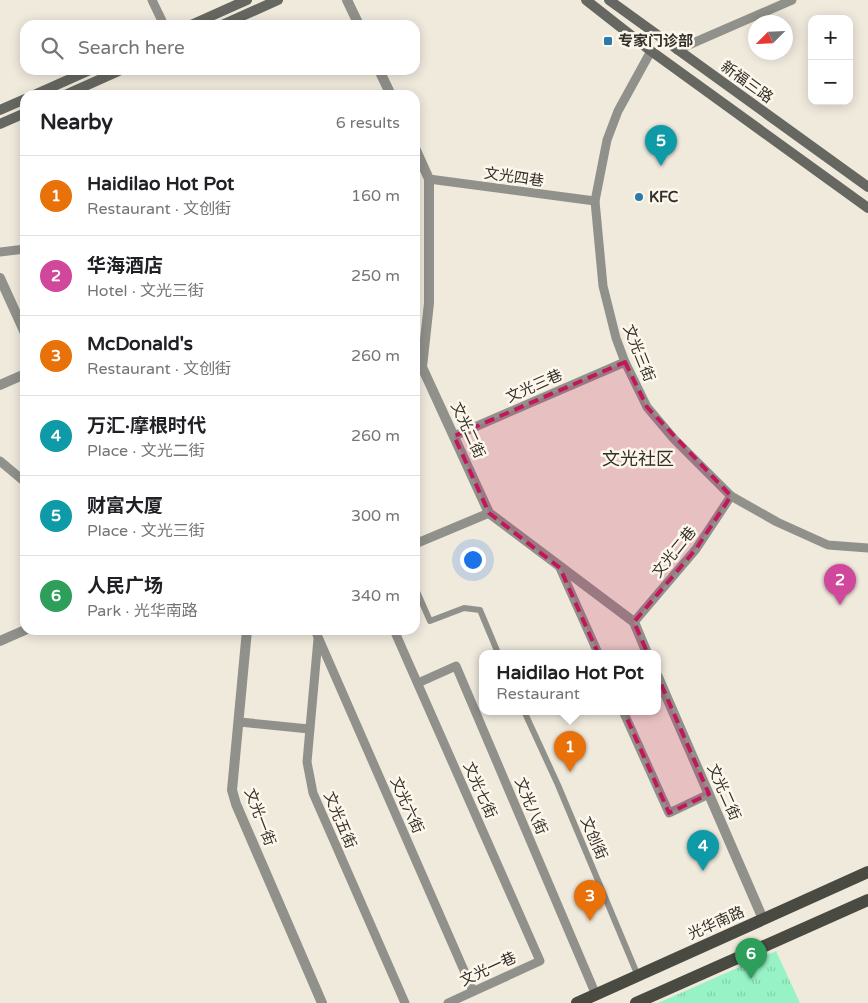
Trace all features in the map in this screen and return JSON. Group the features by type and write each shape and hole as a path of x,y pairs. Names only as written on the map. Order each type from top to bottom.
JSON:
{"main road":[{"path":"202,20 247,0"},
{"path":"233,20 278,0"},
{"path":"586,0 652,51 868,208"},
{"name":"新福三路","path":"609,0 868,188"},
{"path":"45,90 79,75"},
{"path":"76,90 110,75"},
{"path":"0,110 20,101"},
{"path":"0,124 20,115"},
{"name":"光华南路","path":"577,1003 868,872"},
{"path":"636,1003 868,900"}],"street":[{"path":"152,0 162,20"},
{"path":"347,0 357,20"},
{"path":"677,50 792,0"},
{"name":"文光三街","path":"652,51 618,111 607,140 595,202 603,286 616,338 625,362 647,407 674,439 731,496 777,522 828,545 868,548"},
{"path":"381,75 389,90"},
{"name":"文光二街","path":"420,158 430,179 429,303 420,362"},
{"name":"文光四巷","path":"430,179 595,202"},
{"path":"0,252 20,250"},
{"path":"0,278 20,322"},
{"name":"文光三巷","path":"454,436 625,362"},
{"name":"文光二街","path":"420,370 454,436 489,512 560,568 634,622"},
{"path":"0,384 20,376"},
{"path":"0,461 20,478"},
{"name":"文光二巷","path":"634,622 696,548 731,496"},
{"path":"420,542 489,512"},
{"path":"560,568 597,650"},
{"path":"420,598 430,621 464,608 480,610 497,650"},
{"path":"634,622 646,650"},
{"path":"0,641 20,632"},
{"name":"文光一街","path":"247,635 240,722 232,790 236,804 322,1003"},
{"name":"文光五街","path":"317,635 306,762 314,793 405,1003"},
{"name":"文光六街","path":"318,635 473,991"},
{"name":"文光七街","path":"396,635 540,961"},
{"name":"文光八街","path":"418,683 456,666 596,994"},
{"name":"文光二街","path":"661,683 763,919"},
{"name":"文创街","path":"526,715 562,794 638,976"},
{"path":"626,715 668,813 709,794"},
{"path":"240,722 309,729"},
{"name":"文光一巷","path":"448,1003 540,961"}],"highlighted area":[{"path":"625,362 647,407 731,496 696,549 634,622 709,794 669,813 560,568 489,513 454,436"}],"green space":[{"path":"776,951 800,1003 658,1003"}],"place":[{"name":"专家门诊部","path":"608,41"},
{"name":"财富大厦","path":"661,166"},
{"name":"KFC","path":"639,197"},
{"name":"华海酒店","path":"840,605"},
{"name":"Haidilao Hot Pot","path":"570,772"},
{"name":"万汇·摩根时代","path":"703,871"},
{"name":"McDonald's","path":"590,921"},
{"name":"人民广场","path":"751,979"}],"district":[{"name":"文光社区","path":"638,459"}]}
